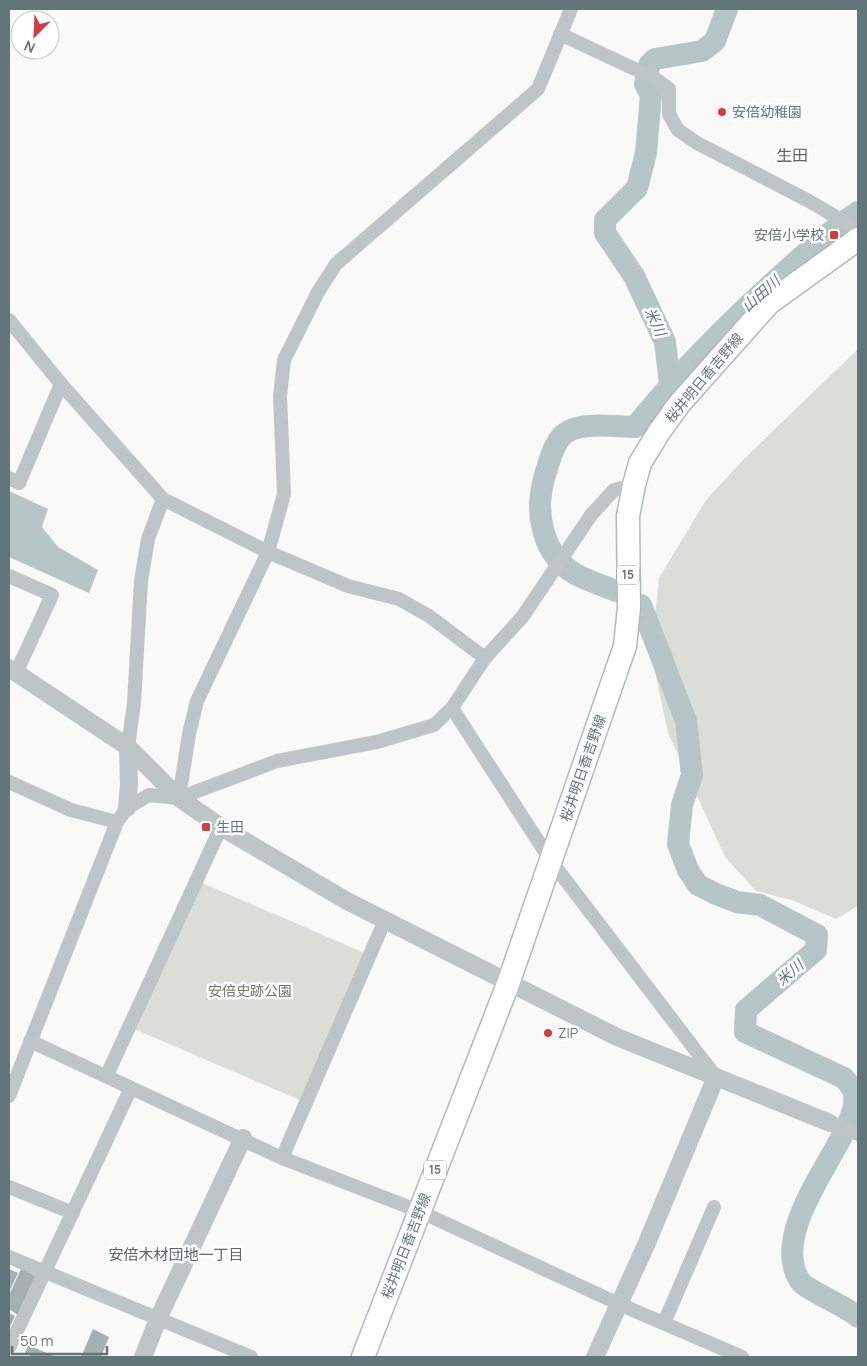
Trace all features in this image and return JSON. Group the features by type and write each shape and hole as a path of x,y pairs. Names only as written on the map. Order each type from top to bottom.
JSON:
{"main road":[{"name":"桜井明日香吉野線","path":"363,1357 508,984 625,646 629,608 628,516 640,463 680,403 769,303 858,239"}],"street":[{"path":"179,798 188,734 197,701 268,552 284,494 280,396 284,360 318,292 336,264 538,89 571,9"},
{"path":"560,34 654,78 669,89 669,114 678,130 697,143 809,201 858,230"},
{"path":"9,320 61,384 163,499 268,552 348,586 399,599 429,616 484,658"},
{"path":"9,478 20,483 61,384"},
{"path":"9,782 71,810 122,815 149,795 179,798 277,761 378,742 434,725 452,708 484,658 523,616 590,515 614,490 634,485"},
{"path":"9,1096 122,815 130,784 128,747 134,703 141,581 148,539 163,499"},
{"path":"9,576 52,595 13,669 128,747 179,798 221,827 347,901 616,1037 858,1134"},
{"path":"452,708 551,861 716,1077"},
{"path":"107,1075 221,827"},
{"path":"282,1158 385,920"},
{"path":"30,1040 243,1138 282,1158 419,1211 620,1304 742,1357"},
{"path":"595,1357 620,1304 716,1077"},
{"path":"9,1348 132,1088"},
{"path":"143,1357 158,1319 243,1138"},
{"path":"9,1187 73,1213"},
{"path":"664,1323 714,1207"},
{"path":"9,1257 251,1357"}],"green space":[{"path":"858,349 858,906 836,919 792,900 756,891 725,857 668,733 651,653 659,578 706,500 745,458"},
{"name":"安倍史跡公園","path":"200,882 367,954 302,1101 132,1028"}],"shaded area":[{"path":"9,491 48,509 42,527 58,547 98,570 89,593 9,557"}],"building":[{"path":"9,1269 18,1273 9,1292"},
{"path":"21,1269 36,1276 18,1315 9,1309 9,1295"},
{"path":"9,1313 15,1316 9,1329"},
{"path":"93,1329 109,1337 101,1357 81,1357"},
{"path":"28,1345 56,1357 29,1357 30,1355 25,1353"}],"waterway":[{"name":"米川","path":"670,384 665,342 634,276 605,233 605,220 637,188 646,153 651,95 645,84 649,65 655,59 702,51 715,41 727,9"},
{"name":"米川","path":"616,591 577,575 555,556 548,544 543,531 540,503 545,475 556,444 569,431 586,426 635,427 685,369 738,315 816,244 858,212"},
{"name":"米川","path":"641,605 686,721 692,775 682,805 678,844 688,870 698,885 737,902 760,905 817,935 816,950 746,1010 745,1032 844,1078 853,1092 854,1104 851,1117 815,1184 797,1225 793,1245 793,1264 800,1281 804,1285 858,1317"}],"place":[{"name":"安倍幼稚園","path":"722,112"},
{"name":"安倍小学校","path":"834,235"},
{"name":"生田","path":"206,827"},
{"name":"ZIP","path":"548,1033"}],"district":[{"name":"生田","path":"792,155"},
{"name":"安倍木材団地一丁目","path":"176,1255"}],"water label":[{"name":"山田川","path":"761,294"}]}
